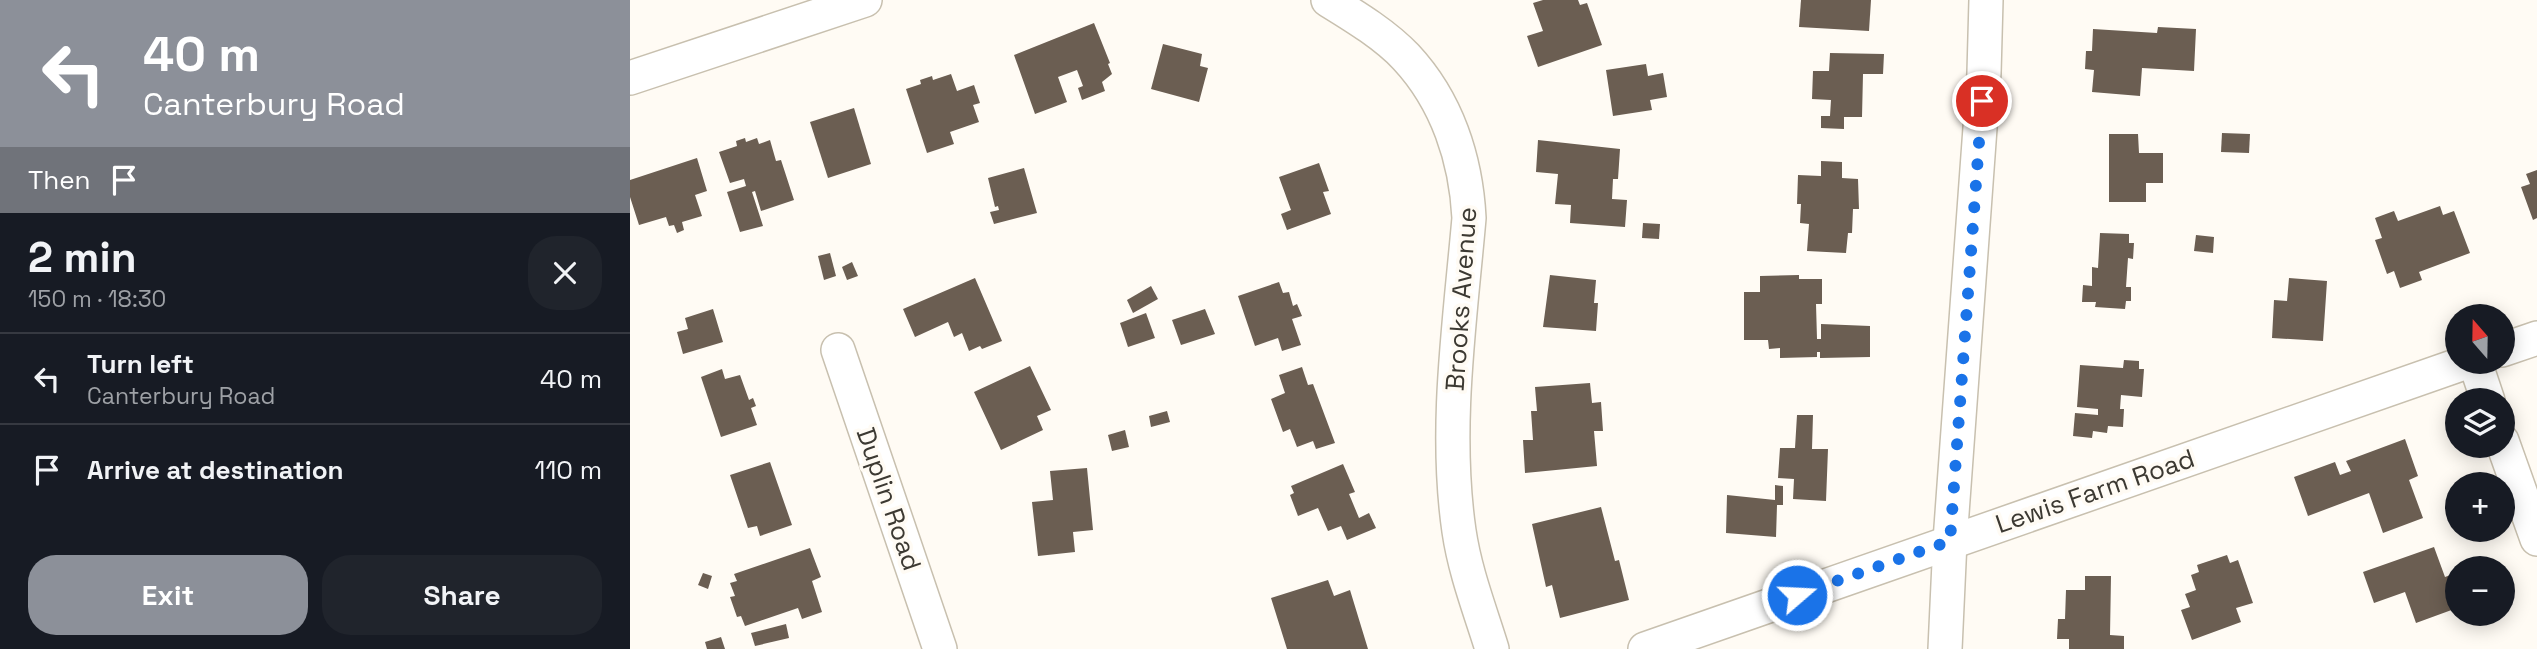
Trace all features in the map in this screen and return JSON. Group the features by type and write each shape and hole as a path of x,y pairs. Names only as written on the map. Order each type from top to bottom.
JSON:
{"street":[{"path":"630,78 864,0"},
{"name":"Brooks Avenue","path":"1328,0 1379,34 1405,56 1439,104 1460,155 1467,186 1469,218 1452,432 1455,488 1467,569 1492,649"},
{"path":"1945,649 1950,541 1984,74 1986,0"},
{"path":"2515,346 2537,338"},
{"name":"Duplin Road","path":"838,350 940,649"},
{"name":"Lewis Farm Road","path":"1644,649 2445,370"},
{"path":"2508,458 2537,539"}],"building":[{"path":"1543,0 1578,0 1580,5 1587,3 1602,45 1538,67 1527,36 1543,31 1533,3"},
{"path":"1801,0 1871,0 1869,31 1799,27"},
{"path":"1094,23 1112,74 1102,82 1105,91 1082,100 1078,88 1083,86 1077,70 1058,77 1067,102 1035,114 1014,55"},
{"path":"2158,27 2196,29 2194,71 2142,68 2140,96 2092,92 2094,70 2085,69 2086,51 2092,51 2093,29 2157,33"},
{"path":"1163,44 1202,54 1200,66 1208,68 1199,102 1151,89"},
{"path":"1830,53 1884,54 1883,74 1863,74 1862,117 1844,117 1844,129 1821,128 1821,116 1830,116 1831,100 1812,99 1813,71 1829,71"},
{"path":"1646,64 1648,76 1663,73 1667,97 1650,100 1652,110 1613,116 1606,70"},
{"path":"951,74 957,91 974,85 980,103 973,105 979,122 950,132 954,144 927,153 906,89 921,84 920,80 932,76 933,80"},
{"path":"854,108 871,164 828,178 810,122"},
{"path":"2222,133 2250,134 2249,153 2221,152"},
{"path":"2109,134 2138,134 2139,153 2163,153 2163,183 2146,183 2146,202 2109,202"},
{"path":"745,138 746,142 757,138 759,144 770,140 776,161 781,160 794,200 761,211 755,191 752,192 763,226 740,232 727,192 746,186 744,179 730,183 719,152 737,146 736,141"},
{"path":"1538,140 1620,149 1618,179 1613,179 1612,199 1627,200 1625,227 1570,223 1571,205 1555,204 1558,174 1536,172"},
{"path":"697,158 707,191 695,195 702,216 682,222 684,230 677,233 674,225 669,226 666,217 639,225 630,197 630,180"},
{"path":"1821,161 1842,162 1842,178 1858,179 1859,209 1853,209 1852,233 1848,233 1846,253 1807,251 1809,224 1800,223 1801,204 1797,204 1798,175 1821,176"},
{"path":"1319,163 1329,191 1323,192 1331,214 1287,230 1281,214 1291,210 1279,177"},
{"path":"1024,168 1037,213 994,224 990,212 999,210 998,206 995,207 988,178"},
{"path":"2537,170 2537,218 2533,220 2521,187 2530,184 2526,174"},
{"path":"2440,206 2443,215 2454,211 2470,253 2419,272 2422,280 2400,288 2394,271 2387,274 2375,240 2382,238 2375,218 2394,211 2398,221"},
{"path":"1643,223 1660,224 1659,239 1642,238"},
{"path":"2100,233 2129,234 2129,243 2134,243 2133,259 2128,258 2126,287 2131,287 2131,301 2126,301 2125,309 2095,307 2096,302 2082,302 2083,285 2092,286 2092,267 2098,268"},
{"path":"2196,235 2214,237 2213,253 2194,251"},
{"path":"830,253 836,276 824,280 818,256"},
{"path":"852,262 858,276 847,280 842,267"},
{"path":"1550,275 1596,280 1596,331 1543,327"},
{"path":"1799,275 1799,279 1822,279 1822,304 1816,304 1817,339 1821,339 1821,324 1870,326 1870,357 1820,358 1820,352 1817,352 1817,357 1780,358 1780,348 1769,349 1768,340 1744,340 1744,292 1760,292 1760,276"},
{"path":"975,278 1002,341 969,351 962,333 954,337 948,322 915,337 903,309"},
{"path":"2289,278 2327,281 2323,341 2272,338 2274,300 2287,301"},
{"path":"1279,282 1283,293 1289,292 1293,306 1297,304 1302,316 1292,319 1301,345 1282,351 1278,338 1255,346 1238,296"},
{"path":"1151,286 1158,299 1133,313 1127,300"},
{"path":"713,309 723,342 683,354 677,332 688,329 685,318"},
{"path":"1205,309 1215,334 1181,345 1172,320"},
{"path":"1146,313 1155,338 1128,347 1120,323"},
{"path":"2124,360 2139,361 2139,369 2144,369 2142,397 2121,395 2120,409 2124,409 2123,427 2108,426 2107,433 2093,431 2092,438 2073,436 2075,413 2098,415 2098,409 2077,407 2080,365 2123,368"},
{"path":"1030,366 1051,410 1037,416 1043,430 1001,450 974,392"},
{"path":"1302,367 1308,385 1313,384 1335,443 1316,449 1313,441 1297,447 1290,429 1283,432 1271,399 1285,393 1279,375"},
{"path":"722,369 725,379 740,375 749,400 753,398 756,406 751,408 757,425 721,437 701,377"},
{"path":"1590,383 1592,403 1601,402 1603,431 1594,431 1597,466 1525,473 1523,440 1533,440 1531,411 1537,411 1535,387"},
{"path":"1167,411 1170,422 1151,427 1149,416"},
{"path":"1797,415 1813,415 1812,449 1828,449 1826,501 1793,499 1794,479 1778,478 1780,448 1795,448"},
{"path":"1125,430 1129,447 1112,451 1108,435"},
{"path":"2405,439 2418,476 2409,480 2423,518 2383,533 2369,493 2308,516 2294,477 2335,462 2340,475 2351,471 2346,461"},
{"path":"770,462 792,525 760,536 757,526 748,528 730,475"},
{"path":"1343,464 1355,492 1349,494 1359,518 1369,513 1376,528 1347,540 1341,526 1328,531 1318,508 1298,516 1290,495 1294,493 1291,486"},
{"path":"1087,468 1093,530 1073,532 1075,552 1038,556 1032,502 1053,500 1050,471"},
{"path":"1775,485 1783,486 1783,505 1777,505 1776,537 1726,533 1727,495 1775,500"},
{"path":"1601,507 1615,561 1619,560 1629,600 1560,618 1552,585 1546,587 1532,524"},
{"path":"2434,547 2445,577 2445,612 2416,623 2405,592 2374,603 2363,572"},
{"path":"810,548 821,577 812,581 822,612 802,619 798,608 745,626 741,616 737,617 730,597 735,596 730,583 737,581 734,574"},
{"path":"2227,555 2230,563 2238,560 2253,603 2236,608 2241,622 2192,640 2181,610 2190,607 2185,594 2196,590 2191,575 2199,572 2197,565"},
{"path":"703,573 712,576 708,589 698,585"},
{"path":"2085,576 2111,576 2110,635 2124,636 2124,649 2069,649 2069,639 2057,639 2058,619 2065,619 2066,590 2085,590"},
{"path":"1328,580 1334,596 1350,590 1368,649 1287,649 1271,598"},
{"path":"786,624 789,638 755,646 751,633"},
{"path":"721,637 725,649 707,649 705,642"}],"route":[{"path":"1797,595 1950,541 1982,101"}]}
